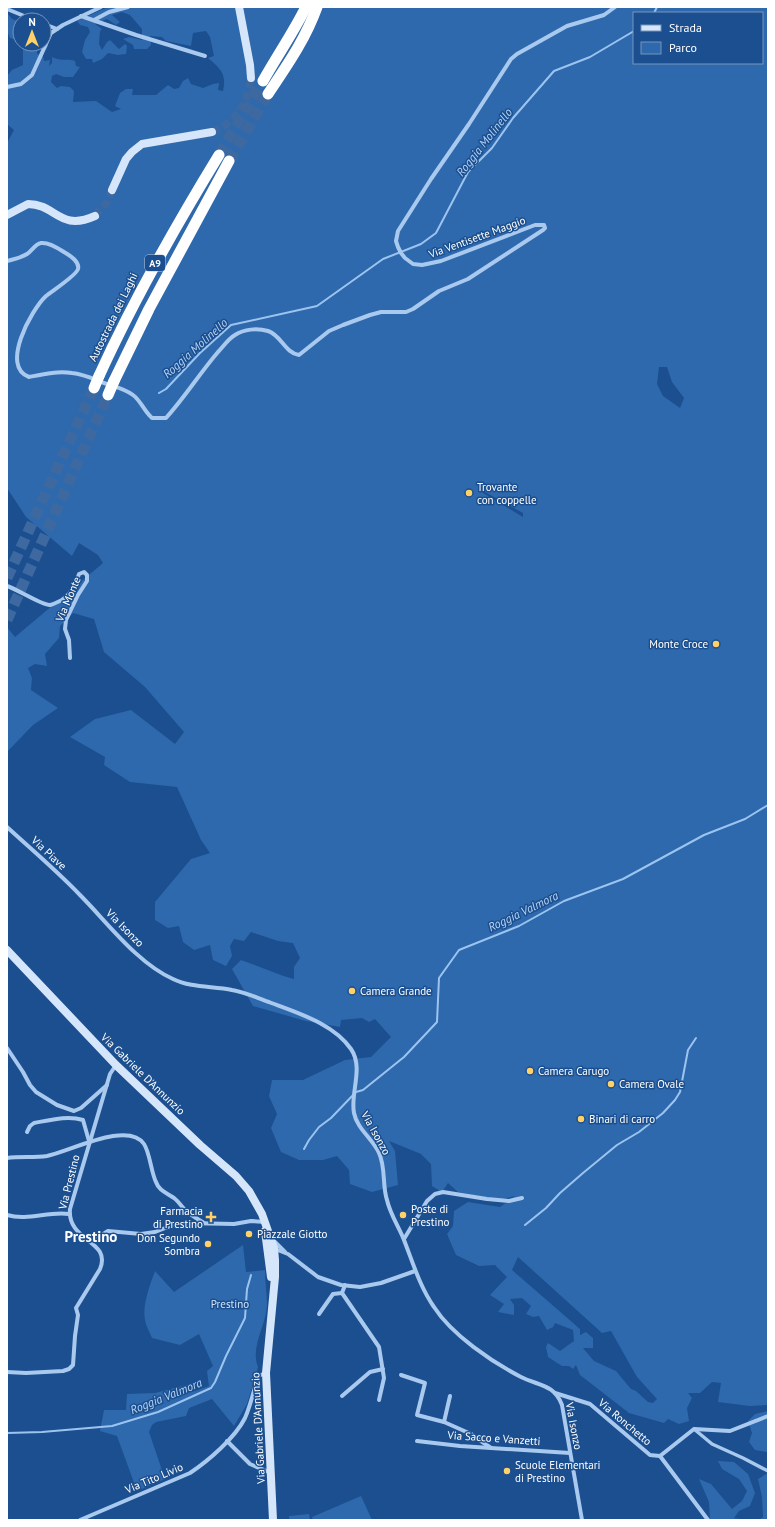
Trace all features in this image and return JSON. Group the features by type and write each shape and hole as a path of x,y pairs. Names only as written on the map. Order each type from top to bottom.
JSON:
{"highway":[{"path":"263,81 281,49 296,27 306,7"},
{"path":"268,94 298,51 308,31 317,7"},
{"name":"Autostrada dei Laghi","path":"94,388 121,329 155,262 224,158 148,309 108,395"}],"main road":[{"path":"239,7 251,78"},
{"path":"112,190 126,159 142,144 212,132"},
{"path":"7,215 28,204 41,207 60,218 73,221 86,220 95,216"},
{"name":"Via Gabriele D'Annunzio","path":"7,950 116,1065 200,1145 236,1176 249,1192 263,1220 267,1235 273,1287"},
{"name":"Via Gabriele D'Annunzio","path":"267,1235 274,1248 275,1260 266,1373 273,1520"}],"street":[{"path":"7,87 21,84 32,75 51,33 81,16 101,7"},
{"path":"94,20 109,12 128,7"},
{"name":"Via Ventisette Maggio","path":"7,261 23,257 37,245 43,243 53,246 69,255 76,260 78,266 78,271 72,277 60,284 44,297 23,328 18,342 17,360 18,368 21,372 29,377 47,373 72,373 83,375 124,389 139,401 146,413 152,418 166,418 207,365 234,336 251,330 269,332 281,340 293,354 299,354 304,352 329,331 343,325 381,312 406,312 413,309 439,290 468,279 480,272 545,228 542,224 535,225 432,264 416,265 405,258 398,248 396,240 398,231 431,179 511,59 517,54 567,26 604,15 615,7"},
{"path":"81,16 136,36 205,56"},
{"path":"52,27 57,29"},
{"name":"Via Monte","path":"7,586 27,594 46,605 50,605 55,604 67,596 76,584 79,574 84,572 87,575 87,581 78,595 66,620 65,629 69,640 70,658"},
{"name":"Via Piave","path":"7,827 79,893"},
{"name":"Via Isonzo","path":"79,893 130,948 156,970 173,979 202,986 234,990 305,1016 326,1027 350,1048 356,1060 354,1115 360,1127 379,1152 384,1172 386,1200 404,1239 415,1271 433,1307 454,1332 493,1360 522,1377 541,1384 555,1393 562,1405 582,1520"},
{"path":"7,1048 36,1092 57,1105 74,1111 81,1108 107,1085"},
{"name":"Via Prestino","path":"7,1372 63,1371 69,1369 73,1365 74,1336 78,1315 76,1308 102,1264 102,1257 100,1251 91,1242 74,1229 69,1214 110,1074 116,1065"},
{"path":"27,1132 30,1126 34,1124 77,1118 83,1120 89,1142"},
{"path":"7,1158 19,1156 46,1156 89,1142 121,1135 129,1135 140,1140 146,1148 150,1166 158,1186 162,1191 178,1202 186,1211 204,1223"},
{"path":"404,1239 427,1201 435,1194 443,1192 509,1201 522,1198"},
{"path":"9,1216 24,1218 46,1214 69,1214"},
{"path":"91,1242 108,1231 141,1234 155,1232 173,1225 186,1223 234,1224 263,1220"},
{"path":"267,1235 278,1246 318,1277 345,1286 360,1287 381,1283 415,1271"},
{"path":"274,1248 288,1254"},
{"path":"275,1260 279,1254 283,1253"},
{"path":"342,1293 345,1286"},
{"path":"319,1314 333,1294 342,1293"},
{"path":"342,1293 379,1347 384,1369 384,1378 379,1400"},
{"path":"342,1396 370,1372 384,1369"},
{"name":"Via Tito Livio","path":"80,1520 190,1473 206,1462 227,1441 244,1419 253,1396 258,1376 266,1373"},
{"path":"401,1375 425,1383 418,1415 444,1422 471,1434 491,1448"},
{"name":"Via Ronchetto","path":"555,1393 590,1404 650,1455 660,1456 694,1429"},
{"path":"444,1422 450,1396"},
{"path":"694,1429 730,1431 768,1416"},
{"path":"694,1429 712,1444 768,1471"},
{"path":"227,1441 250,1464 271,1473"},
{"name":"Via Sacco e Vanzetti","path":"417,1441 570,1453"},
{"path":"660,1456 708,1520"}],"green space":[{"path":"108,7 768,7 768,1405 750,1406 718,1402 721,1383 712,1382 700,1393 688,1393 692,1398 687,1408 689,1421 679,1424 668,1419 664,1423 629,1413 580,1375 576,1365 573,1369 569,1366 562,1366 548,1357 546,1347 548,1343 560,1351 574,1341 573,1330 555,1323 553,1327 547,1330 539,1316 533,1317 526,1314 531,1306 522,1298 510,1299 514,1305 514,1315 498,1312 504,1304 490,1295 507,1277 495,1265 479,1266 456,1255 447,1234 453,1226 454,1211 468,1202 500,1207 515,1196 499,1200 458,1192 448,1183 442,1192 432,1186 431,1164 421,1154 389,1141 395,1151 398,1185 372,1192 350,1184 349,1170 337,1156 323,1160 299,1160 281,1152 271,1128 277,1114 269,1096 272,1080 303,1080 345,1060 371,1057 391,1037 375,1019 369,1022 362,1018 341,1020 340,1027 306,1021 253,1006 232,969 241,960 294,979 294,967 300,958 293,943 278,941 251,932 244,941 234,939 230,946 232,956 226,966 213,960 210,945 194,950 183,942 179,926 168,928 155,920 155,902 191,859 210,853 201,840 177,787 130,782 104,765 105,757 70,737 95,719 131,710 175,744 184,732 145,687 104,652 94,619 73,613 60,626 59,638 45,654 47,666 35,664 28,668 32,678 31,690 58,708 33,725 7,752 7,627 15,637 103,563 98,555 79,543 72,556 26,517 7,488 7,143 14,130 7,124 7,76 12,70 23,65 23,52 37,52 37,54 43,56 44,61 50,60 49,66 52,63 52,57 75,61 76,66 80,67 73,77 64,77 56,74 52,76 51,82 57,88 61,86 70,87 74,91 73,102 96,101 112,112 121,109 115,106 120,93 126,89 133,89 132,95 156,95 168,85 174,89 179,88 183,81 188,78 191,84 203,88 219,83 218,90 223,91 224,80 222,72 208,58 214,56 210,37 206,31 193,33 191,46 166,41 162,37 150,36 151,45 147,49 134,49 133,45 123,39 129,37 142,40 142,29 130,15 122,12 112,15 120,22 116,25 107,19 95,24 102,29 100,31 99,44 102,50 110,40 119,49 125,44 127,46 126,54 118,55 108,53 102,59 93,63 92,59 86,59 82,52 85,40 90,32 88,27 80,25 77,21","holes":["659,367 667,367 672,382 684,398 680,408 663,396 657,384","483,491 523,513 523,517 483,493","518,1257 602,1333 611,1331 637,1377 657,1399 653,1403 648,1402 636,1391 631,1389 616,1371 594,1361 583,1348 593,1348 593,1338 586,1332 580,1335 580,1329 512,1270"]},
{"path":"7,13 12,19 12,39 10,38 7,31"},
{"path":"243,1245 246,1272 265,1270 267,1301 266,1313 257,1344 256,1359 258,1367 247,1404 234,1426 212,1399 189,1408 186,1416 156,1422 152,1425 149,1432 165,1479 137,1491 117,1436 100,1431 104,1410 126,1410 127,1394 155,1393 190,1384 192,1392 209,1386 207,1371 213,1366 199,1334 180,1345 152,1338 147,1327 144,1314 147,1295 155,1271 174,1292"},
{"path":"768,1411 768,1450 767,1452 755,1450 749,1442 752,1433 748,1421 755,1414"},
{"path":"718,1461 734,1462 748,1474 755,1493 750,1506 739,1511 734,1518 745,1520 710,1520 709,1502 699,1479 711,1484 732,1509 742,1501 747,1491 739,1479 722,1469"},
{"path":"768,1473 768,1520 759,1520 763,1517 762,1497 758,1479"},
{"path":"361,1496 372,1520 313,1520 312,1517"},
{"path":"309,1514 310,1520 289,1520 289,1516"}],"waterway":[{"name":"Roggia Molinello","path":"654,12 657,7"},
{"name":"Roggia Molinello","path":"159,393 166,389 200,353 231,325 317,306 383,259 421,244 436,233 468,172 492,148 513,118 554,71 590,57 633,32"},
{"name":"Roggia Valmora","path":"304,1149 319,1127 331,1118 356,1092 363,1090 404,1057 437,1022 439,978 459,950 519,926 564,901 623,879 704,835 745,819 768,805"},
{"path":"525,1225 546,1208 560,1193 583,1173 617,1145 639,1132 663,1113 675,1100 680,1092 688,1050 696,1038"},
{"name":"Roggia Valmora","path":"7,1433 42,1432 112,1426 158,1412 211,1388 245,1318 247,1289 251,1275"}],"tunnel":[{"path":"212,132 229,123 240,111 247,97 251,78"},
{"path":"219,155 263,81"},
{"path":"229,161 268,94"},
{"path":"95,216 107,202 112,190"},
{"path":"7,578 94,388"},
{"path":"7,620 108,395"}],"place":[{"name":"Trovante con coppelle","path":"469,493"},
{"name":"Monte Croce","path":"716,644"},
{"name":"Camera Grande","path":"352,991"},
{"name":"Camera Carugo","path":"530,1071"},
{"name":"Camera Ovale","path":"611,1084"},
{"name":"Binari di carro","path":"581,1119"},
{"name":"Poste di Prestino","path":"403,1215"},
{"name":"Farmacia di Prestino","path":"211,1217"},
{"name":"Piazzale Giotto","path":"249,1234"},
{"name":"Don Segundo Sombra","path":"208,1244"},
{"name":"Scuole Elementari di Prestino","path":"507,1471"}],"district":[{"name":"Prestino","path":"91,1236"}]}
